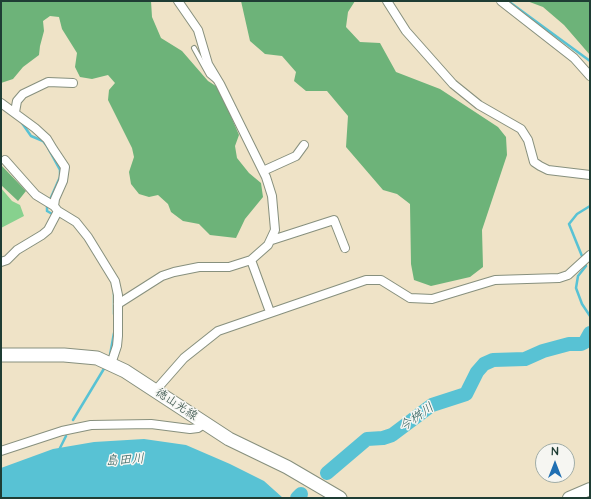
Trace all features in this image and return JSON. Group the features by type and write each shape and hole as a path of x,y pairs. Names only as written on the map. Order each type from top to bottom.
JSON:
{"main road":[{"name":"徳山光線","path":"1,355 83,356 97,358 111,364 229,439 287,467 340,498"}],"street":[{"path":"178,1 198,30 208,64 220,84 264,171 272,196 274,212 275,230 272,240"},
{"path":"387,1 406,31 453,84 479,105 521,129 528,140 534,162 548,170 590,175"},
{"path":"501,1 574,58 590,76"},
{"path":"15,112 17,101 23,94 48,82 73,83"},
{"path":"1,103 15,112 47,139 65,167 63,181 55,199 56,208 48,230 17,250 7,260 1,262"},
{"path":"264,171 296,156 304,145"},
{"path":"5,160 41,200 56,208 76,222 88,237 115,281 118,304 117,346 111,364"},
{"path":"118,304 162,276 199,266 229,267 251,260 272,240 334,220 345,248"},
{"path":"155,391 184,358 218,332 270,312 374,279 381,280 410,298 421,300 432,299 495,280 559,278 568,275 590,255"},
{"path":"251,260 270,312"},
{"path":"1,451 62,430 91,425 151,424 190,429 198,428 204,424"},
{"path":"569,498 590,489"}],"lane":[{"path":"194,48 209,75 220,84"}],"green space":[{"path":"1,1 151,1 152,17 161,38 182,51 208,81 219,88 239,135 235,146 237,158 249,173 261,183 263,197 245,219 236,238 210,235 199,224 183,221 171,212 168,204 158,195 149,197 139,194 131,184 129,172 134,157 132,148 108,100 109,90 115,83 108,75 92,79 80,77 75,67 77,53 62,29 59,17 50,16 43,21 44,31 39,55 23,67 13,79 1,83"},
{"path":"241,1 355,1 348,12 346,27 360,42 380,43 396,72 440,89 498,127 506,137 507,155 482,230 483,267 470,277 431,286 414,280 411,264 410,204 397,194 383,190 346,147 348,116 327,91 306,91 294,81 296,72 282,56 265,54 250,41"},
{"path":"527,1 590,1 590,55 564,25 543,7"},
{"path":"1,165 26,191 18,201 1,185"},
{"path":"1,188 12,201 20,205 24,216 1,228"}],"water":[{"name":"島田川","path":"144,439 186,445 264,481 283,498 1,498 1,468 53,449 94,442"}],"waterway":[{"path":"508,1 590,61"},
{"path":"22,123 31,136 43,141 60,170 60,177 49,202"},
{"path":"47,206 47,211 54,215"},
{"path":"590,206 577,214 569,224 586,266 578,276 576,288 582,304 590,316"},
{"path":"114,293 114,314"},
{"path":"110,355 114,333"},
{"name":"今桝川","path":"327,473 367,439 383,438 392,435 432,405 466,394 477,372 484,364 493,360 525,359 543,351 569,344 581,344 585,342 590,333"},
{"path":"73,420 105,367"},
{"path":"59,450 66,436"},
{"name":"今桝川","path":"297,498 301,494"}]}
